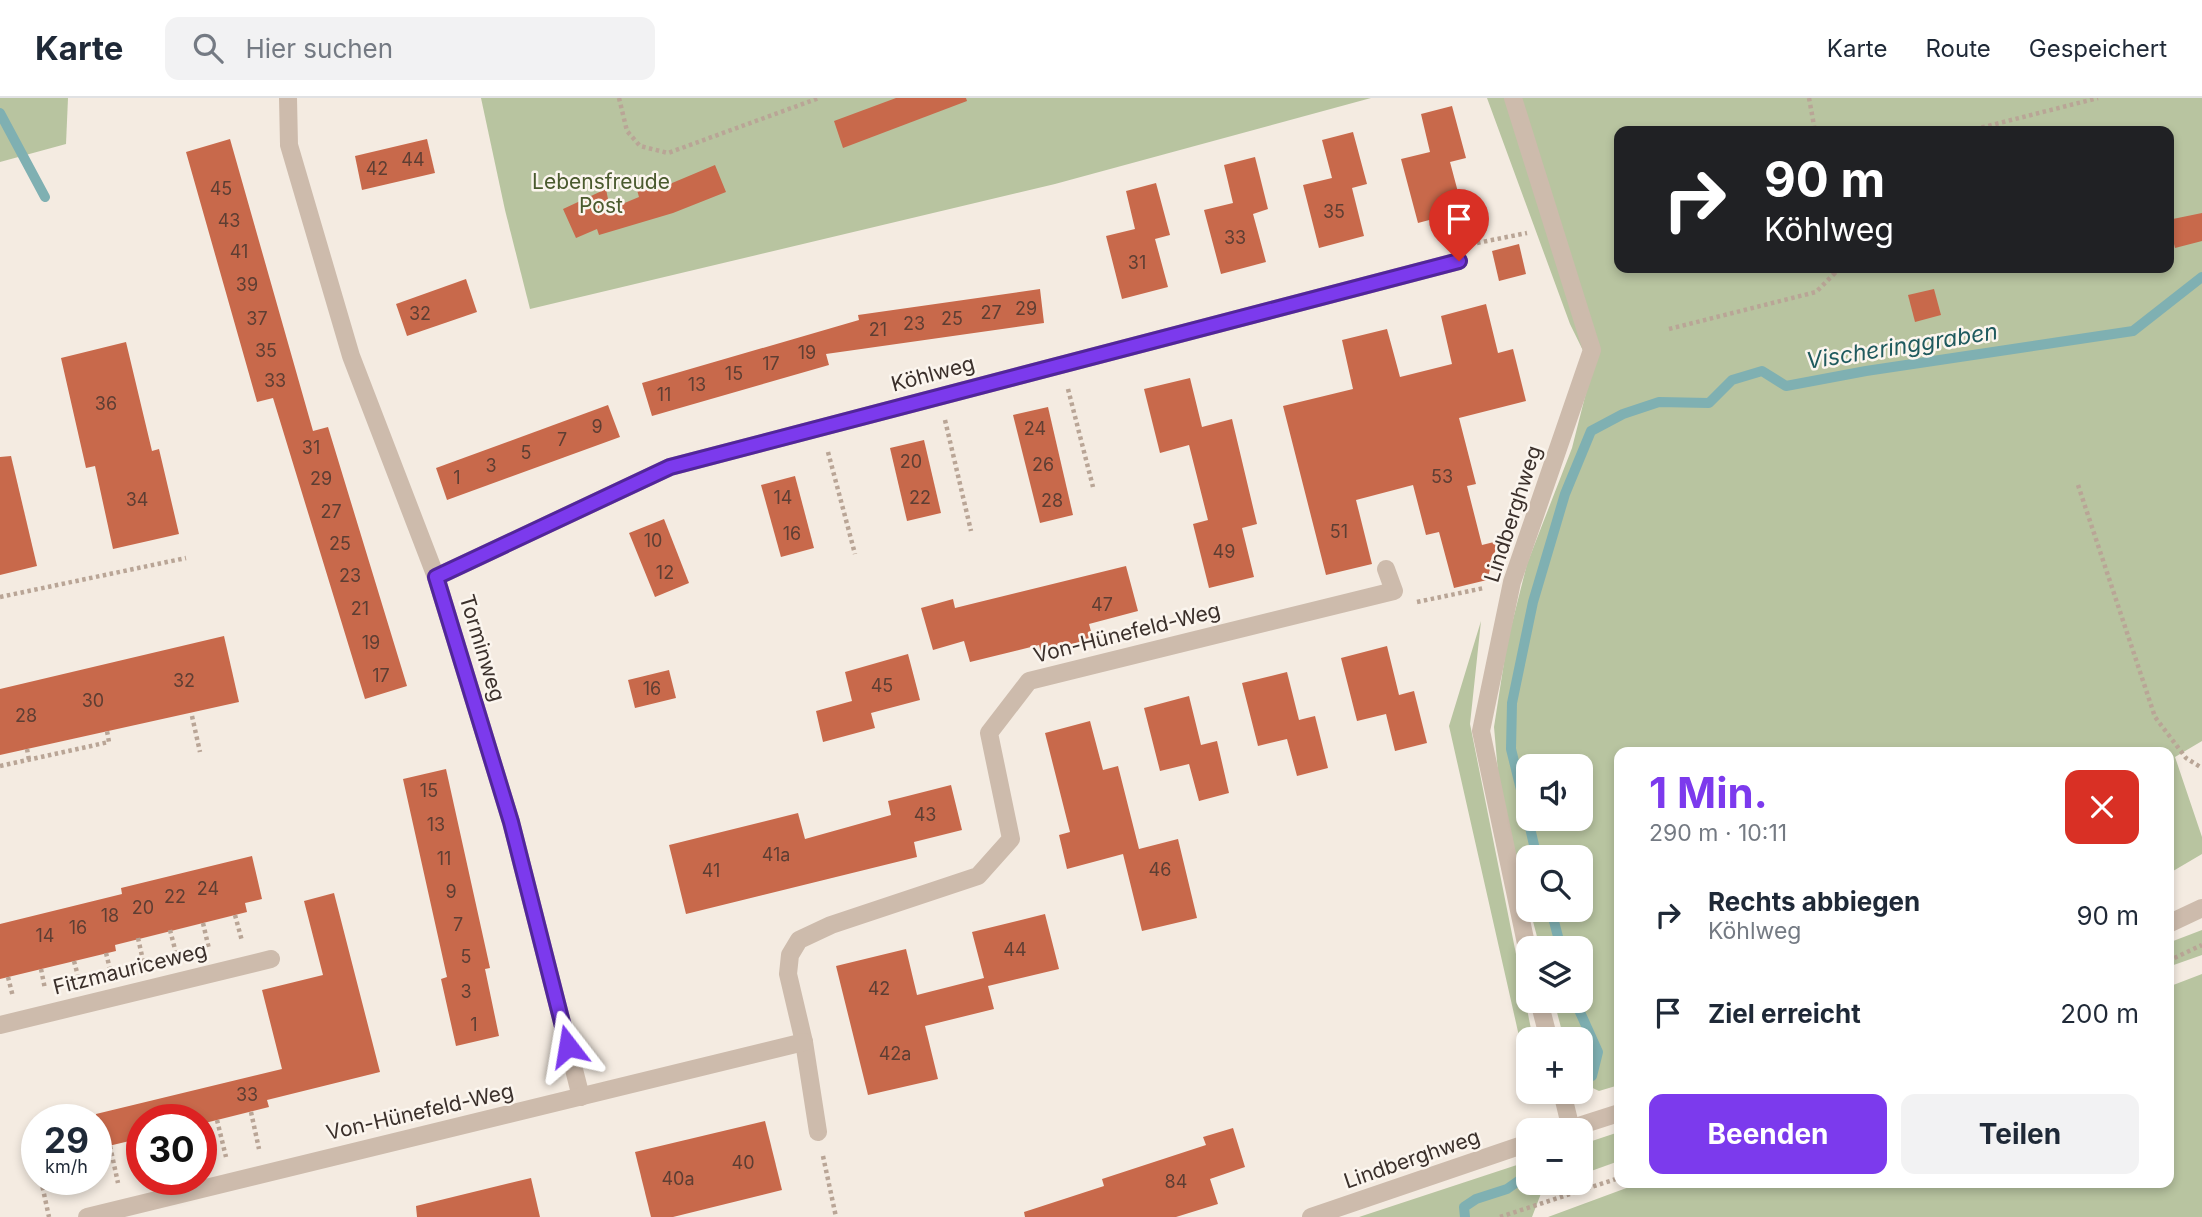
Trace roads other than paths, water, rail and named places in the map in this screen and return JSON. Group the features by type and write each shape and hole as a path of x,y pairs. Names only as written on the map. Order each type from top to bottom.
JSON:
{"street":[{"name":"Torminweg","path":"288,98 289,145 351,356 436,577 511,822 581,1097"},
{"name":"Lindberghweg","path":"1513,98 1592,350 1512,582 1481,731 1524,936"},
{"name":"Köhlweg","path":"436,577 670,467 1459,261"},
{"name":"Von-Hünefeld-Weg","path":"818,1132 804,1042 788,974 790,955 799,940 831,925 978,876 1012,839 989,733 1029,681 1394,591 1386,569"},
{"path":"2174,921 2202,908"},
{"name":"Fitzmauriceweg","path":"0,1025 271,959"},
{"name":"Von-Hünefeld-Weg","path":"87,1217 804,1042"},
{"path":"1593,1122 1614,1116"},
{"name":"Lindberghweg","path":"1311,1217 1516,1147"}],"waterway":[{"path":"0,113 45,197"},
{"name":"Vischeringgraben","path":"1516,769 1511,749 1512,703 1533,602 1565,494 1591,431 1623,414 1659,402 1709,403 1732,380 1762,371 1786,386 1866,371 2133,331 2202,277"},
{"name":"Vischeringgraben","path":"1531,831 1534,845"},
{"name":"Vischeringgraben","path":"1554,922 1558,936"},
{"name":"Vischeringgraben","path":"1580,1013 1587,1027"},
{"name":"Vischeringgraben","path":"1593,1041 1598,1052 1593,1072"},
{"name":"Vischeringgraben","path":"1465,1217 1464,1207 1476,1199 1507,1189 1516,1183"}],"park label":[{"name":"Lebensfreude Post","path":"601,194"}]}
